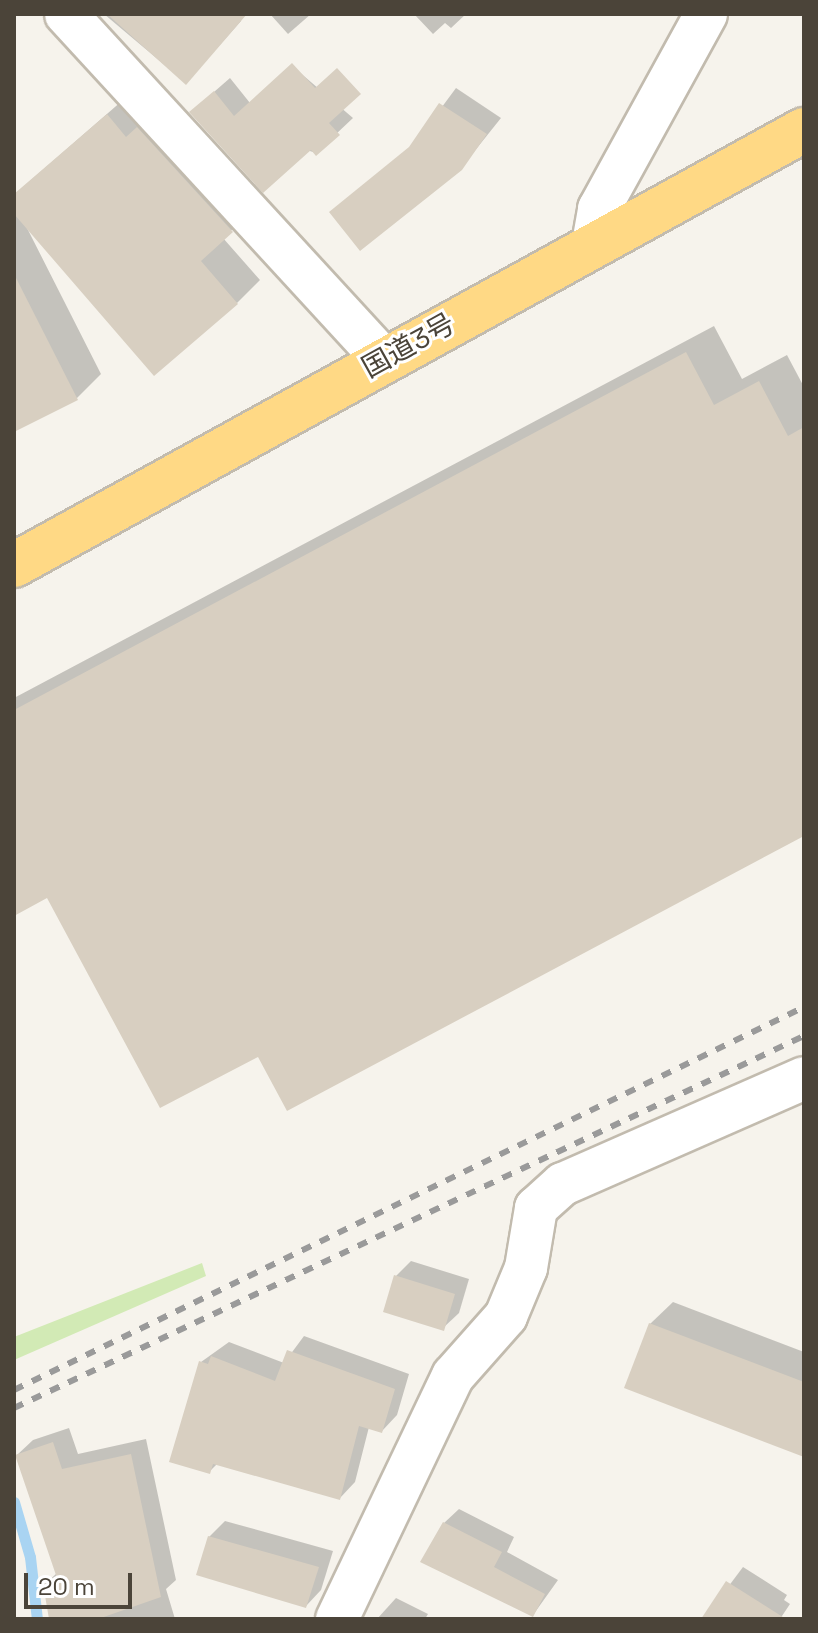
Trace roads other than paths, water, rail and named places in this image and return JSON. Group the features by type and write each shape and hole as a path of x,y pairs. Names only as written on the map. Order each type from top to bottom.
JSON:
{"highway":[{"name":"国道3号","path":"14,565 383,359 804,130"}],"street":[{"path":"66,14 383,359"},
{"path":"593,244 599,209 706,14"},
{"path":"337,1619 453,1376 506,1316 526,1268 536,1208 563,1184 804,1078"}],"waterway":[{"path":"14,1502 30,1557 37,1619"}],"railway":[{"path":"14,1390 804,1007"},
{"path":"14,1408 804,1036"}]}
